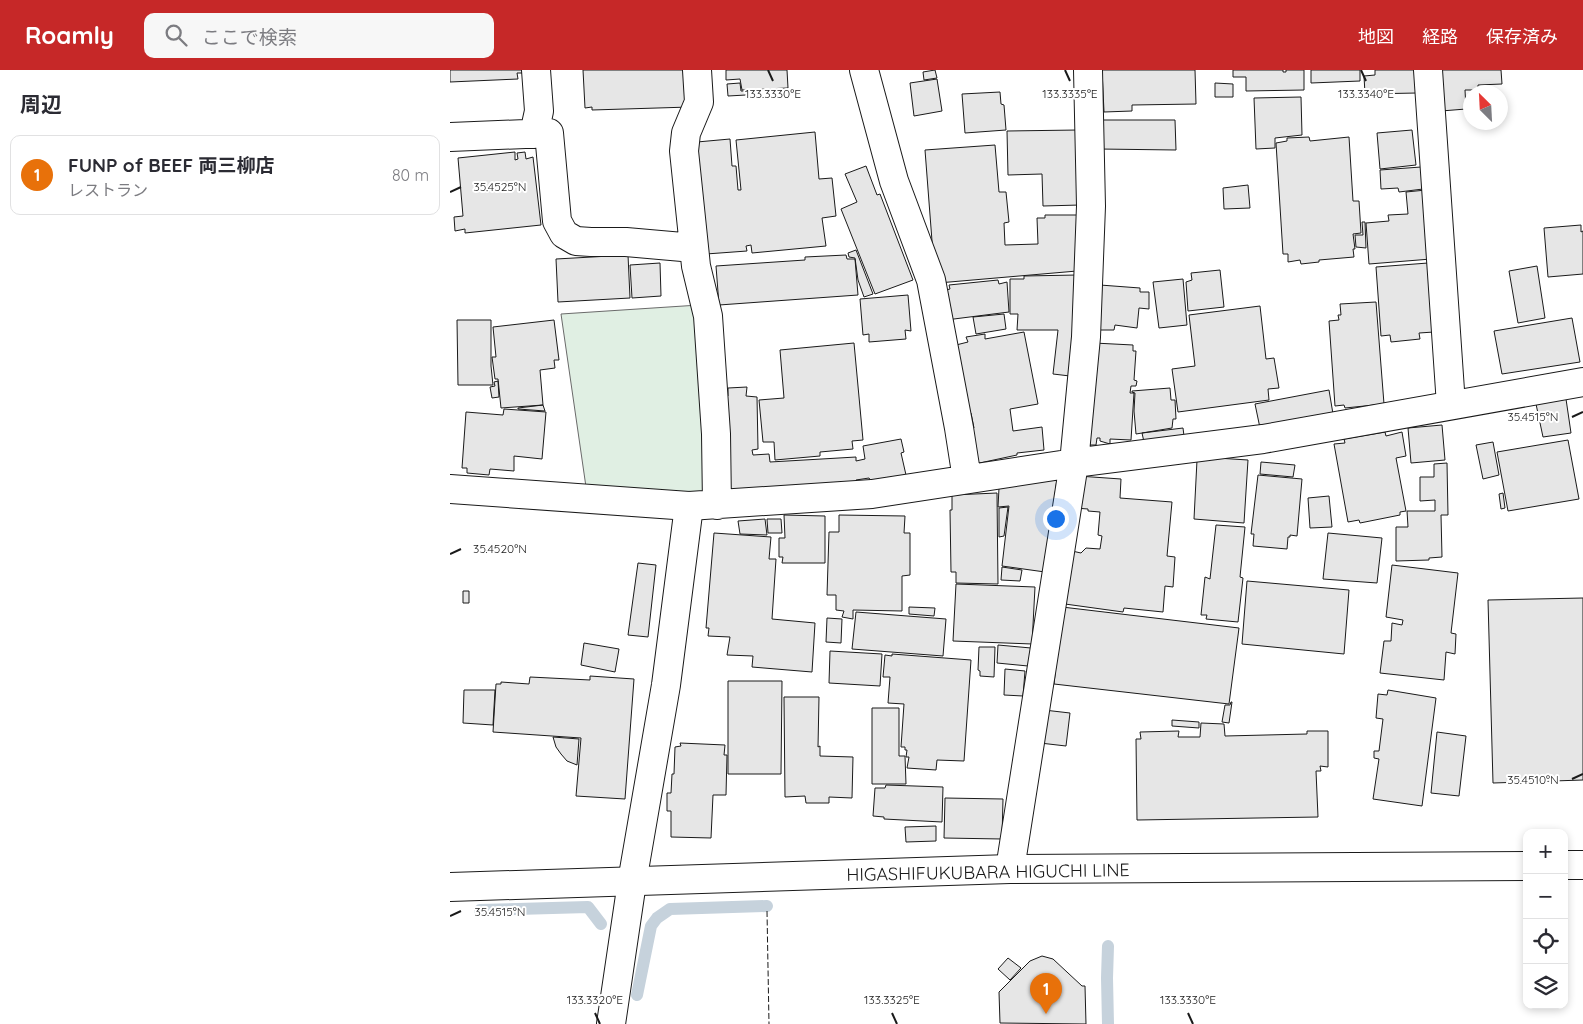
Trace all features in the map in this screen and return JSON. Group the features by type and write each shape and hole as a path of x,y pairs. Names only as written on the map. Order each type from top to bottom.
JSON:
{"street":[{"path":"534,134 539,111 536,70"},
{"path":"698,70 699,102 686,133 684,151 696,266 708,316 716,434 716,505"},
{"path":"864,70 894,181 931,280 967,479"},
{"path":"1010,869 1074,462 1086,337 1091,206 1088,70"},
{"path":"1428,70 1451,405"},
{"path":"450,137 549,133 557,221 564,234 576,241 626,242 694,248"},
{"path":"450,489 688,506 872,494 1074,462 1263,439 1583,382"},
{"path":"611,1024 632,882 666,685 688,506"},
{"path":"1568,865 1583,865"},
{"name":"HIGASHIFUKUBARA HIGUCHI LINE","path":"450,887 1010,869 1523,866"}],"green space":[{"path":"699,305 706,497 586,487 561,314"}],"building":[{"path":"450,70 524,70 524,73 517,73 518,79 450,82"},
{"path":"583,70 689,70 690,107 592,110 592,107 585,108"},
{"path":"726,70 787,70 788,88 742,90 740,79 726,80"},
{"path":"935,70 937,78 924,80 923,72"},
{"path":"1102,70 1195,70 1196,104 1132,105 1132,111 1104,112"},
{"path":"1233,70 1283,70 1283,72 1286,72 1286,70 1304,70 1304,90 1246,91 1246,77 1233,77"},
{"path":"1311,70 1360,70 1360,81 1311,83"},
{"path":"1375,70 1417,70 1417,93 1365,94 1364,76 1375,75"},
{"path":"1437,70 1501,70 1502,84 1463,85 1463,109 1441,111"},
{"path":"937,79 942,111 914,116 910,83"},
{"path":"740,83 741,91 745,91 746,95 728,96 727,84"},
{"path":"1215,83 1233,84 1233,97 1215,97"},
{"path":"1000,92 1001,104 1004,105 1006,130 965,133 962,94"},
{"path":"1301,97 1302,135 1275,138 1275,148 1256,149 1254,98"},
{"path":"1099,120 1175,120 1176,150 1099,149"},
{"path":"1078,130 1080,205 1043,206 1042,174 1008,175 1007,131"},
{"path":"1412,130 1416,165 1380,169 1377,133"},
{"path":"815,132 819,179 832,178 836,216 822,218 826,246 752,253 751,245 746,246 747,251 706,254 697,142 730,139 732,166 736,166 738,190 741,190 736,140"},
{"path":"1309,137 1310,141 1349,137 1353,201 1359,201 1361,233 1353,234 1354,257 1319,260 1319,262 1301,264 1300,260 1288,262 1288,254 1283,254 1276,143 1287,141 1287,138"},
{"path":"995,145 999,192 1006,192 1009,222 1004,223 1005,245 1038,244 1037,218 1045,218 1045,215 1078,215 1077,271 938,283 933,254 925,150"},
{"path":"515,152 515,160 518,159 517,153 525,152 526,159 533,157 541,225 465,233 465,229 455,231 454,217 463,216 458,158"},
{"path":"866,166 877,195 880,194 913,280 875,294 841,209 857,202 845,174"},
{"path":"1421,167 1423,189 1399,192 1398,188 1381,189 1380,170"},
{"path":"1248,185 1250,208 1224,209 1223,188"},
{"path":"1426,190 1431,259 1369,264 1366,223 1389,221 1388,215 1408,214 1406,192"},
{"path":"1362,222 1365,222 1366,248 1356,247 1355,235 1363,235"},
{"path":"1581,225 1581,232 1583,231 1583,274 1548,277 1544,228"},
{"path":"856,250 873,294 864,297 858,280 855,258 849,257 848,253"},
{"path":"628,255 630,298 558,302 556,259"},
{"path":"846,255 847,259 855,259 858,295 719,305 716,266 805,260 805,257"},
{"path":"660,263 661,296 632,298 630,265"},
{"path":"1428,263 1434,332 1419,333 1420,339 1391,342 1390,335 1381,336 1376,267"},
{"path":"1537,266 1545,318 1518,323 1509,271"},
{"path":"1220,270 1224,307 1188,311 1186,282 1192,280 1191,273"},
{"path":"1077,275 1070,376 1053,374 1058,330 1017,330 1018,314 1010,314 1010,279 1024,279 1024,276"},
{"path":"1183,279 1187,325 1159,328 1153,282"},
{"path":"998,280 999,284 1007,282 1009,312 946,320 942,291 950,289 949,285"},
{"path":"1100,285 1140,288 1140,292 1149,292 1149,309 1139,308 1137,328 1115,325 1114,330 1096,330"},
{"path":"908,295 911,331 905,330 906,339 869,342 869,334 863,335 860,299"},
{"path":"1376,302 1384,404 1345,408 1344,405 1335,406 1329,321 1339,320 1338,315 1341,315 1340,304"},
{"path":"1260,306 1266,359 1274,358 1279,388 1268,389 1269,400 1178,412 1172,369 1195,366 1189,315"},
{"path":"1004,314 1006,329 976,334 973,317"},
{"path":"1572,318 1580,362 1502,374 1494,331"},
{"path":"457,320 491,320 493,385 458,385"},
{"path":"554,320 559,360 554,360 555,368 540,370 543,405 501,408 498,379 495,379 492,357 496,357 493,327"},
{"path":"1024,332 1038,404 1010,409 1013,431 1042,427 1044,450 1017,453 1017,455 975,464 969,429 974,428 971,413 966,413 956,345 968,342 966,337 985,334 985,339"},
{"path":"854,343 863,440 852,441 853,449 820,452 820,456 775,460 774,442 763,442 759,400 784,398 780,350"},
{"path":"1094,343 1133,345 1133,351 1136,351 1134,380 1137,381 1136,386 1131,386 1130,393 1134,393 1131,440 1110,439 1110,444 1097,438 1096,445 1084,445"},
{"path":"498,381 499,397 492,398 490,387 495,386 494,382"},
{"path":"747,387 746,396 757,397 758,449 752,450 753,455 769,454 770,462 856,457 856,461 865,459 863,446 901,439 904,452 901,453 906,475 871,481 869,478 856,480 857,484 728,490 724,396 728,396 728,388"},
{"path":"1170,388 1171,400 1175,400 1176,419 1173,419 1172,428 1136,434 1135,393 1132,391"},
{"path":"1329,390 1333,414 1260,428 1255,404"},
{"path":"1566,399 1571,433 1543,437 1536,404"},
{"path":"543,405 545,411 518,409 518,408"},
{"path":"504,409 546,412 542,459 514,456 514,471 490,469 489,475 467,473 467,468 462,468 466,412 503,415"},
{"path":"1442,425 1445,460 1411,463 1408,428"},
{"path":"1183,428 1184,436 1144,442 1142,433"},
{"path":"1385,432 1386,436 1402,432 1406,456 1396,458 1406,511 1400,512 1400,515 1360,523 1359,520 1348,522 1334,444 1345,443 1344,439"},
{"path":"1568,440 1579,499 1508,511 1497,452"},
{"path":"1493,442 1499,475 1483,479 1476,445"},
{"path":"1201,457 1248,460 1244,523 1194,519 1197,460"},
{"path":"1261,462 1295,465 1293,477 1260,474"},
{"path":"1447,463 1448,515 1441,515 1442,557 1429,558 1429,560 1396,561 1396,527 1408,527 1407,511 1435,511 1435,500 1420,501 1420,477 1434,477 1434,464"},
{"path":"1258,475 1302,479 1297,536 1290,535 1288,537 1287,549 1253,546 1254,534 1251,534"},
{"path":"1078,476 1121,479 1120,498 1172,502 1167,556 1175,557 1173,587 1165,586 1163,612 1124,608 1123,612 1065,604 1072,551 1081,553 1086,548 1100,549 1102,536 1098,535 1100,512 1075,508"},
{"path":"1057,479 1045,572 1002,566 1009,506 998,507 999,488"},
{"path":"997,493 998,584 956,583 956,572 951,572 950,510 952,510 952,495"},
{"path":"1503,493 1505,508 1501,509 1499,494"},
{"path":"1329,496 1332,527 1310,528 1308,498"},
{"path":"1008,507 1004,536 999,537 999,508"},
{"path":"784,515 825,516 825,563 782,563 783,557 779,557 779,538 785,538"},
{"path":"839,515 905,516 904,533 910,533 910,575 902,576 902,611 853,610 853,619 842,617 844,611 836,610 836,595 827,595 829,532 839,532"},
{"path":"765,519 767,535 740,534 738,521"},
{"path":"767,519 781,519 782,533 768,533"},
{"path":"1216,525 1245,527 1240,577 1243,578 1238,622 1206,619 1207,615 1201,615 1205,577 1210,579"},
{"path":"714,533 771,537 769,559 776,559 772,619 815,623 812,672 752,667 753,656 727,655 730,637 708,636 709,628 706,628"},
{"path":"1328,533 1382,538 1377,583 1323,579"},
{"path":"638,563 656,565 648,637 628,635"},
{"path":"1392,565 1458,573 1451,633 1456,634 1455,654 1446,652 1444,680 1380,673 1384,641 1391,641 1392,623 1402,625 1403,620 1386,617"},
{"path":"1002,567 1022,570 1020,581 1001,580"},
{"path":"1247,581 1349,590 1344,654 1242,644"},
{"path":"956,584 1035,587 1032,644 953,641"},
{"path":"463,591 469,591 469,603 463,603"},
{"path":"1583,598 1583,780 1493,783 1488,600"},
{"path":"909,607 935,608 934,616 909,614"},
{"path":"1062,607 1239,628 1229,704 1054,684"},
{"path":"856,612 946,619 943,656 852,649"},
{"path":"827,618 842,619 841,643 826,642"},
{"path":"584,643 619,649 615,672 581,665"},
{"path":"998,645 1031,648 1028,666 997,663"},
{"path":"979,647 995,647 994,677 980,676 980,671 978,670"},
{"path":"830,651 882,654 880,686 829,683"},
{"path":"892,654 971,660 964,761 937,760 936,770 907,768 909,757 906,757 907,750 905,750 905,747 901,747 904,704 888,703 890,677 883,677 885,655 892,656"},
{"path":"1005,669 1025,671 1023,696 1004,695"},
{"path":"590,676 634,679 625,799 576,796 581,738 493,732 496,684 501,684 501,682 529,684 530,677 590,680"},
{"path":"728,681 782,681 781,774 728,774"},
{"path":"464,690 495,690 493,725 463,723"},
{"path":"1388,690 1436,698 1422,806 1373,799 1379,759 1374,758 1374,751 1379,751 1383,719 1376,718 1378,694 1387,695"},
{"path":"784,697 819,697 818,747 820,746 820,756 853,757 852,798 829,797 829,803 806,803 805,796 785,797"},
{"path":"1231,702 1229,723 1222,722 1225,705 1230,705"},
{"path":"872,708 899,708 899,756 905,756 906,784 872,784"},
{"path":"1044,710 1070,713 1066,746 1040,743"},
{"path":"1172,720 1199,722 1199,728 1172,726"},
{"path":"1201,723 1224,724 1225,736 1307,734 1307,731 1328,731 1328,767 1320,766 1321,771 1316,771 1318,817 1137,820 1136,739 1141,739 1140,732 1179,731 1178,737 1200,737"},
{"path":"1437,732 1466,736 1459,796 1431,793"},
{"path":"553,737 579,739 577,765 567,761 561,754 556,747"},
{"path":"680,743 725,745 724,755 727,755 726,795 713,795 711,838 671,837 671,811 667,811 667,793 671,793 675,747 681,746"},
{"path":"886,785 943,787 942,822 884,819 884,817 873,816 875,788 885,788"},
{"path":"945,798 1003,799 1002,839 944,838"},
{"path":"936,826 936,841 906,842 905,827"},
{"path":"1042,956 1053,959 1082,986 1085,986 1086,1024 1000,1023 999,992 1030,961"},
{"path":"1008,958 1021,968 1010,980 998,969"}],"waterway":[{"path":"637,995 651,926 657,918 670,909 767,906"},
{"path":"480,910 588,907 601,924"},
{"path":"1108,946 1108,1024"}],"fence":[{"path":"767,911 769,1024"}],"place":[{"name":"FUNP of BEEF 両三柳店","path":"1046,1014"}]}
